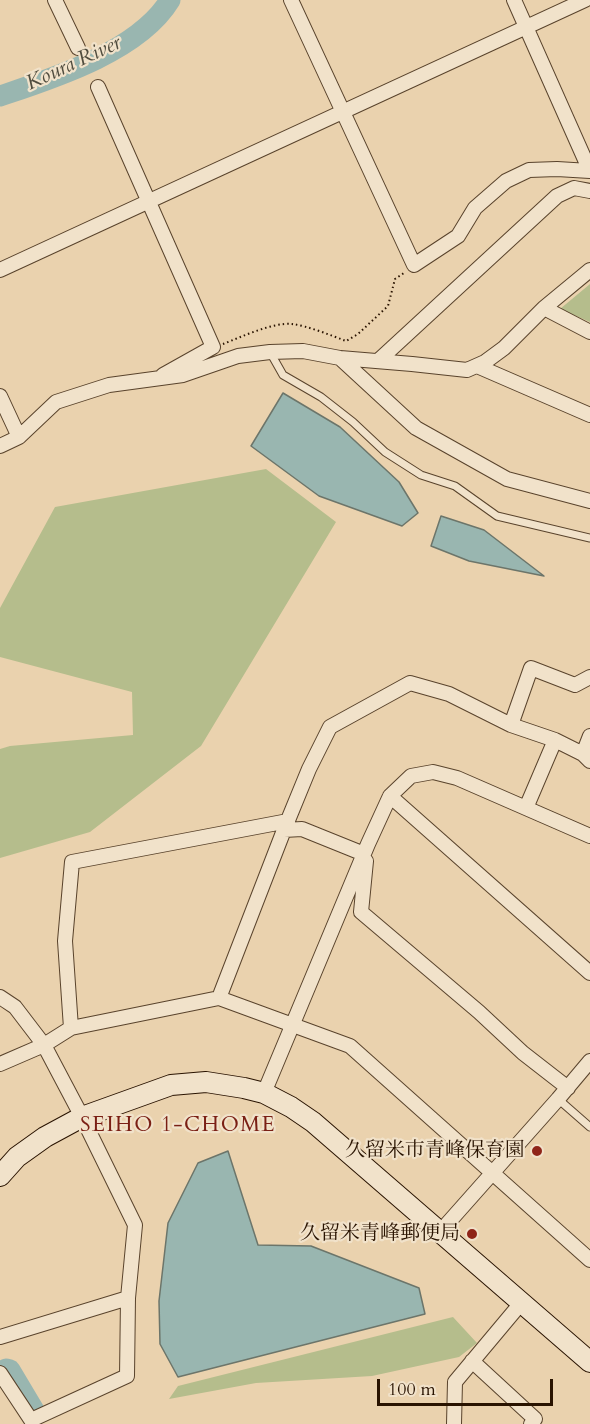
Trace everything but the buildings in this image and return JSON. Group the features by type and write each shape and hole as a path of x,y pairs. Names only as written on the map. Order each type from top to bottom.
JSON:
{"street":[{"path":"55,0 78,48"},
{"path":"291,0 414,266 458,236 475,208 507,181 529,170 590,171 514,0"},
{"path":"0,270 585,0"},
{"path":"98,87 213,347 156,378"},
{"path":"378,361 557,196 574,188 590,191"},
{"path":"0,446 19,437 56,402 110,385 183,375 238,356 303,351 340,358 467,370 485,362 504,348 544,308 590,270"},
{"path":"544,308 590,332"},
{"path":"340,358 416,428 507,479 590,501"},
{"path":"477,366 590,415"},
{"path":"0,396 19,437"},
{"path":"511,725 531,668 575,685 590,677"},
{"path":"219,998 286,825 309,769 330,727 410,683 449,694 511,725 555,740 586,758 590,736"},
{"path":"526,808 555,740"},
{"path":"264,1093 390,796 411,776 433,772 457,778 590,836"},
{"path":"390,796 590,973"},
{"path":"71,1028 65,941 72,862 286,825 366,849"},
{"path":"366,849 361,912 479,1012 523,1053 568,1088"},
{"path":"0,997 15,1007 44,1045 135,1225 128,1298 127,1376 27,1423 0,1373"},
{"path":"0,1064 44,1045 71,1028 219,998 350,1046 590,1260"},
{"path":"440,1232 590,1061"},
{"path":"0,1176 17,1157 45,1137 82,1117 171,1085 206,1082 264,1093 314,1122 590,1362"},
{"path":"0,1337 128,1298"},
{"path":"454,1424 455,1382 522,1302"},
{"path":"472,1361 536,1422"}],"lane":[{"path":"270,352 283,375 321,397 353,422 385,452 421,475 455,486 497,516 590,538"},
{"path":"558,1099 590,1128"}],"path":[{"path":"213,347 263,328 291,324 346,341 358,334 388,306 395,279 414,266"}],"green space":[{"path":"590,284 590,322 560,309"},
{"path":"266,469 336,522 201,746 90,832 0,858 0,749 10,746 133,735 132,692 0,657 0,608 55,507"},
{"path":"453,1317 477,1343 459,1357 372,1376 256,1383 169,1399 178,1386"}],"water":[{"path":"283,393 340,427 399,482 418,513 402,526 319,496 251,446"},
{"path":"441,516 484,530 544,576 469,561 431,546"},
{"path":"228,1151 258,1245 311,1246 419,1288 425,1314 178,1377 160,1344 159,1301 168,1223 198,1163"}],"waterway":[{"name":"Koura River","path":"0,96 45,81 117,48 156,18 170,0"},
{"path":"6,1369 10,1370 35,1412"}],"place":[{"name":"久留米市青峰保育園","path":"537,1151"},
{"name":"久留米青峰郵便局","path":"472,1234"}],"district":[{"name":"SEIHO 1-CHOME","path":"178,1126"}]}
